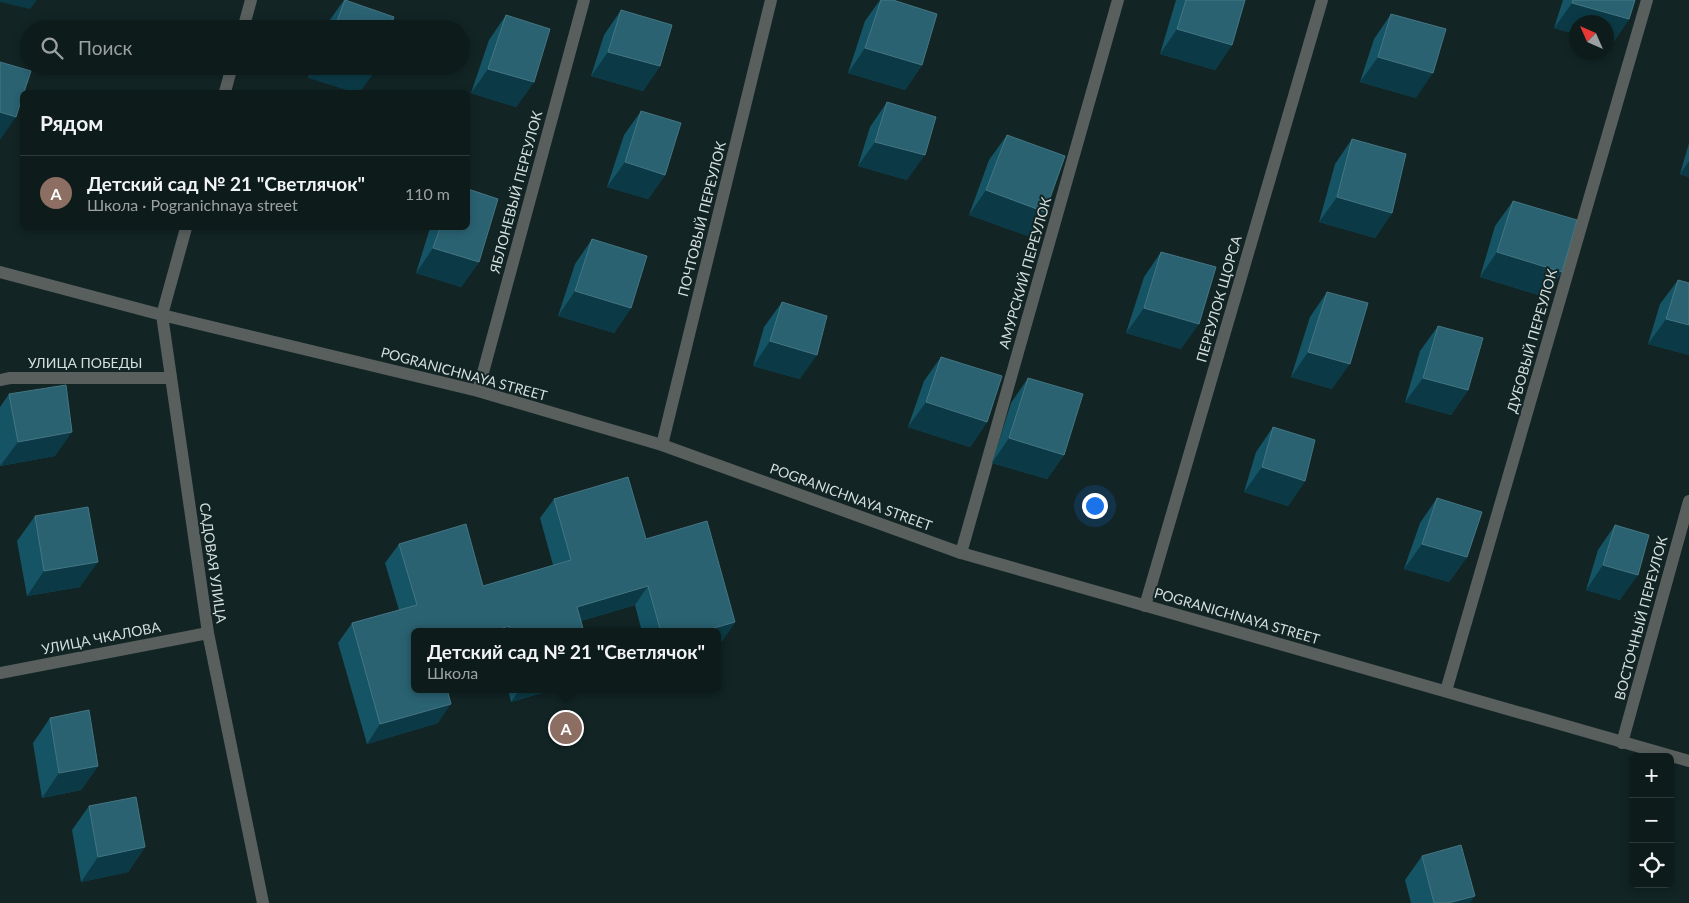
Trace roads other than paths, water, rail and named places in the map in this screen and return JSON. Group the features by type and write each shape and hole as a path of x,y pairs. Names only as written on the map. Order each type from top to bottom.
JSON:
{"street":[{"path":"245,20 251,0"},
{"name":"ЯБЛОНЕВЫЙ ПЕРЕУЛОК","path":"478,391 584,0"},
{"name":"ПОЧТОВЫЙ ПЕРЕУЛОК","path":"662,445 771,0"},
{"name":"АМУРСКИЙ ПЕРЕУЛОК","path":"961,554 1118,0"},
{"name":"ПЕРЕУЛОК ЩОРСА","path":"1145,606 1322,0"},
{"name":"ДУБОВЫЙ ПЕРЕУЛОК","path":"1446,691 1647,0"},
{"path":"226,90 230,75"},
{"name":"САДОВАЯ УЛИЦА","path":"185,230 162,315 208,633 258,902"},
{"name":"POGRANICHNAYA STREET","path":"0,272 162,315 478,391 662,445 961,554 1689,761"},
{"name":"УЛИЦА ПОБЕДЫ","path":"0,380 10,378 171,378"},
{"name":"ВОСТОЧНЫЙ ПЕРЕУЛОК","path":"1622,743 1689,501"},
{"name":"УЛИЦА ЧКАЛОВА","path":"0,673 208,633"}],"place":[{"name":"Детский сад № 21 \"Светлячок\"","path":"566,728"}]}
